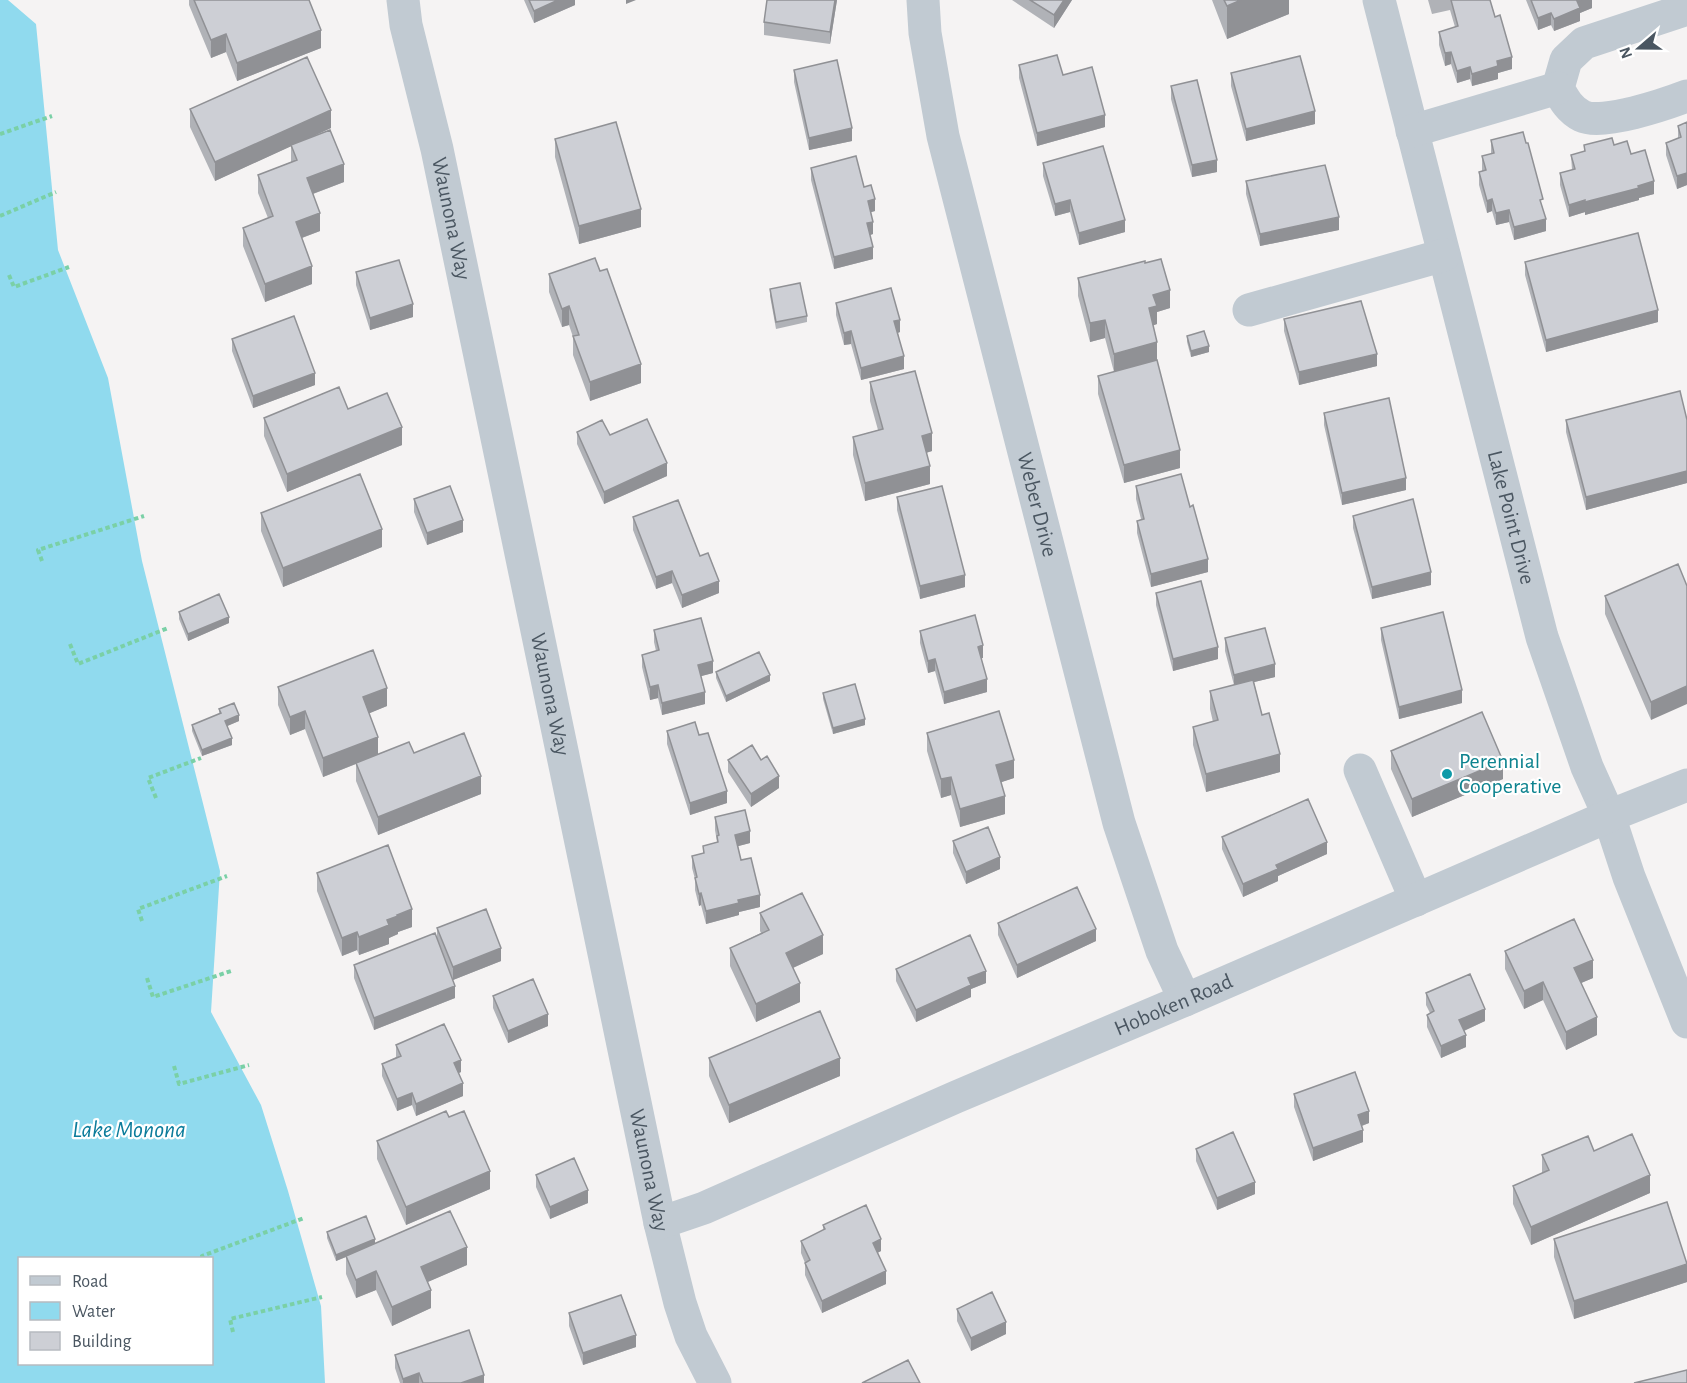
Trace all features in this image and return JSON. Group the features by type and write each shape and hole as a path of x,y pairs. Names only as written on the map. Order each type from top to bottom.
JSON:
{"street":[{"name":"Waunona Way","path":"403,0 406,25 437,149 660,1222 680,1303 691,1336 715,1383"},
{"name":"Weber Drive","path":"923,0 925,33 943,136 1119,823 1162,951 1185,1000"},
{"name":"Lake Point Drive","path":"1379,0 1542,637 1587,767 1609,816 1629,877 1687,1022"},
{"path":"1687,9 1584,43 1566,60 1558,88 1567,104 1584,117 1605,119 1687,96"},
{"path":"1412,131 1558,88"},
{"path":"1249,310 1444,255"},
{"path":"1360,770 1416,900"},
{"name":"Hoboken Road","path":"660,1222 704,1208 1609,816 1687,785"}],"path":[{"path":"0,134 52,116"},
{"path":"0,216 56,192"},
{"path":"9,275 14,287 69,267"},
{"path":"42,561 38,550 144,516"},
{"path":"70,644 78,664 168,628"},
{"path":"156,798 148,778 201,758"},
{"path":"142,921 138,909 227,876"},
{"path":"147,978 153,997 231,971"},
{"path":"174,1066 179,1084 249,1065"},
{"path":"202,1257 304,1218"},
{"path":"233,1332 230,1319 322,1297"}],"water":[{"name":"Lake Monona","path":"0,0 8,0 36,24 58,250 108,378 142,561 220,871 211,1012 261,1105 288,1191 321,1306 325,1383 0,1383"}],"building":[{"path":"194,0 309,0 321,30 237,63 226,34 211,40"},
{"path":"529,0 558,0 534,11"},
{"path":"767,0 835,0 830,32 764,22"},
{"path":"1030,0 1064,0 1054,15"},
{"path":"1224,0 1241,0 1227,6"},
{"path":"1451,0 1490,0 1495,17 1500,15 1512,57 1497,61 1498,66 1472,74 1470,67 1457,71 1451,52 1445,53 1439,32 1458,26"},
{"path":"1531,0 1581,0 1577,1 1580,8 1554,19 1551,13 1538,18"},
{"path":"1057,55 1063,75 1092,67 1105,115 1037,133 1019,65"},
{"path":"1300,56 1315,111 1246,129 1231,73"},
{"path":"307,57 331,110 215,162 190,109"},
{"path":"837,60 852,128 809,138 794,70"},
{"path":"1197,80 1217,160 1192,165 1171,86"},
{"path":"616,122 641,209 579,226 555,139"},
{"path":"1687,122 1687,173 1677,176 1666,143 1681,137 1678,126"},
{"path":"330,130 344,164 307,178 320,213 296,222 312,266 265,284 243,228 273,216 258,175 297,160 291,145"},
{"path":"1523,132 1543,199 1540,200 1546,219 1514,227 1509,210 1496,213 1492,199 1487,201 1479,172 1486,170 1482,156 1494,153 1491,140"},
{"path":"1612,138 1614,145 1627,141 1631,154 1645,150 1654,181 1638,186 1639,188 1569,205 1560,173 1575,169 1571,155 1585,151 1584,145"},
{"path":"1103,146 1125,220 1079,233 1070,200 1055,204 1043,163"},
{"path":"856,156 864,187 871,185 875,199 868,201 873,222 867,223 873,247 834,257 811,168"},
{"path":"1325,165 1339,217 1260,234 1246,181"},
{"path":"1638,233 1658,310 1546,340 1525,262"},
{"path":"595,258 600,271 607,269 641,364 590,382 573,336 579,335 569,306 562,309 549,274"},
{"path":"1161,259 1170,290 1153,295 1157,306 1149,308 1157,342 1114,354 1105,320 1090,323 1078,278"},
{"path":"399,260 413,304 370,318 356,272"},
{"path":"800,283 807,316 776,322 770,289"},
{"path":"891,288 900,320 894,321 904,356 861,368 851,331 844,333 836,303"},
{"path":"1361,301 1377,354 1299,372 1284,319"},
{"path":"294,316 315,373 253,396 232,339"},
{"path":"1204,331 1209,346 1191,351 1187,336"},
{"path":"1157,360 1180,450 1124,465 1098,376"},
{"path":"915,371 932,433 922,436 930,466 865,483 853,437 883,429 870,382"},
{"path":"339,387 348,409 387,393 402,427 287,474 264,418"},
{"path":"1680,391 1687,420 1687,471 1586,497 1566,420"},
{"path":"1389,398 1406,478 1342,493 1324,413"},
{"path":"647,419 667,463 604,492 577,432 602,420 610,435"},
{"path":"360,474 382,529 283,568 261,513"},
{"path":"1181,474 1190,507 1193,505 1208,559 1151,574 1137,521 1144,519 1136,486"},
{"path":"450,486 463,520 427,533 414,499"},
{"path":"942,486 965,575 920,586 897,497"},
{"path":"1413,499 1431,572 1372,587 1353,516"},
{"path":"678,500 700,556 708,553 719,581 682,595 672,571 656,577 633,517"},
{"path":"1678,564 1687,586 1687,686 1651,702 1605,596"},
{"path":"1201,581 1218,647 1173,659 1156,593"},
{"path":"219,594 229,617 188,634 179,612"},
{"path":"1443,612 1462,690 1399,707 1381,628"},
{"path":"975,615 983,645 978,647 987,679 944,692 935,659 928,661 920,631"},
{"path":"701,618 713,661 698,665 705,692 662,703 658,685 650,687 642,655 659,650 654,630"},
{"path":"1265,628 1275,664 1234,675 1225,638"},
{"path":"373,650 387,688 363,697 378,737 323,758 305,711 290,717 278,687"},
{"path":"759,652 770,675 726,696 716,672"},
{"path":"1253,680 1262,715 1269,713 1280,754 1206,774 1193,727 1218,720 1210,691"},
{"path":"855,684 865,719 833,728 823,693"},
{"path":"234,703 239,715 225,721 232,738 202,750 192,725 221,713 219,709"},
{"path":"999,711 1014,760 996,765 1005,796 960,809 951,777 941,779 927,733"},
{"name":"Perennial Cooperative","path":"1482,712 1503,761 1412,799 1391,751"},
{"path":"695,722 699,735 708,733 727,791 690,803 667,731"},
{"path":"464,733 481,776 378,817 356,763 409,742 414,753"},
{"path":"752,745 761,760 767,756 779,776 751,794 728,760"},
{"path":"1308,799 1327,842 1276,865 1278,869 1243,884 1222,837"},
{"path":"745,810 750,831 735,835 741,860 751,858 760,895 706,911 701,893 699,894 692,856 704,853 703,846 718,842 717,836 719,835 715,817"},
{"path":"988,827 1000,857 966,872 953,841"},
{"path":"388,845 412,909 387,920 389,925 359,937 357,932 342,938 317,873"},
{"path":"1077,887 1096,929 1017,965 998,923"},
{"path":"802,893 823,935 786,953 800,983 756,1004 730,948 769,930 760,913"},
{"path":"486,909 501,948 453,967 437,928"},
{"path":"1574,919 1593,960 1574,968 1597,1017 1566,1032 1543,982 1524,991 1505,951"},
{"path":"435,933 455,986 374,1018 354,965"},
{"path":"970,935 986,971 968,978 971,985 916,1010 896,969"},
{"path":"1470,974 1485,1009 1459,1020 1466,1035 1441,1046 1427,1015 1434,1011 1426,993"},
{"path":"533,979 548,1014 508,1031 493,996"},
{"path":"820,1011 840,1058 729,1105 709,1058"},
{"path":"444,1024 461,1060 454,1063 463,1083 416,1104 412,1093 397,1099 382,1064 401,1056 396,1045"},
{"path":"1355,1072 1369,1111 1358,1115 1363,1130 1313,1148 1294,1094"},
{"path":"446,1111 449,1117 464,1111 490,1171 406,1207 377,1141"},
{"path":"1233,1132 1255,1182 1217,1198 1196,1149"},
{"path":"1632,1134 1650,1175 1531,1227 1513,1186 1549,1170 1542,1155 1588,1136 1594,1151"},
{"path":"574,1158 588,1190 550,1207 536,1175"},
{"path":"1667,1202 1687,1264 1574,1301 1554,1239"},
{"path":"866,1205 881,1239 873,1243 886,1271 822,1301 805,1263 810,1260 801,1241 825,1229 823,1225"},
{"path":"450,1211 467,1247 421,1267 431,1290 392,1307 376,1271 356,1280 346,1256"},
{"path":"366,1216 375,1239 336,1255 327,1232"},
{"path":"992,1292 1006,1322 971,1338 957,1309"},
{"path":"621,1295 636,1335 583,1353 569,1313"},
{"path":"469,1330 484,1375 461,1383 423,1383 419,1373 403,1379 395,1355"},
{"path":"908,1360 920,1383 862,1383"},
{"path":"1687,1370 1687,1383 1634,1383"}],"place":[{"name":"Perennial Cooperative","path":"1447,774"}]}
